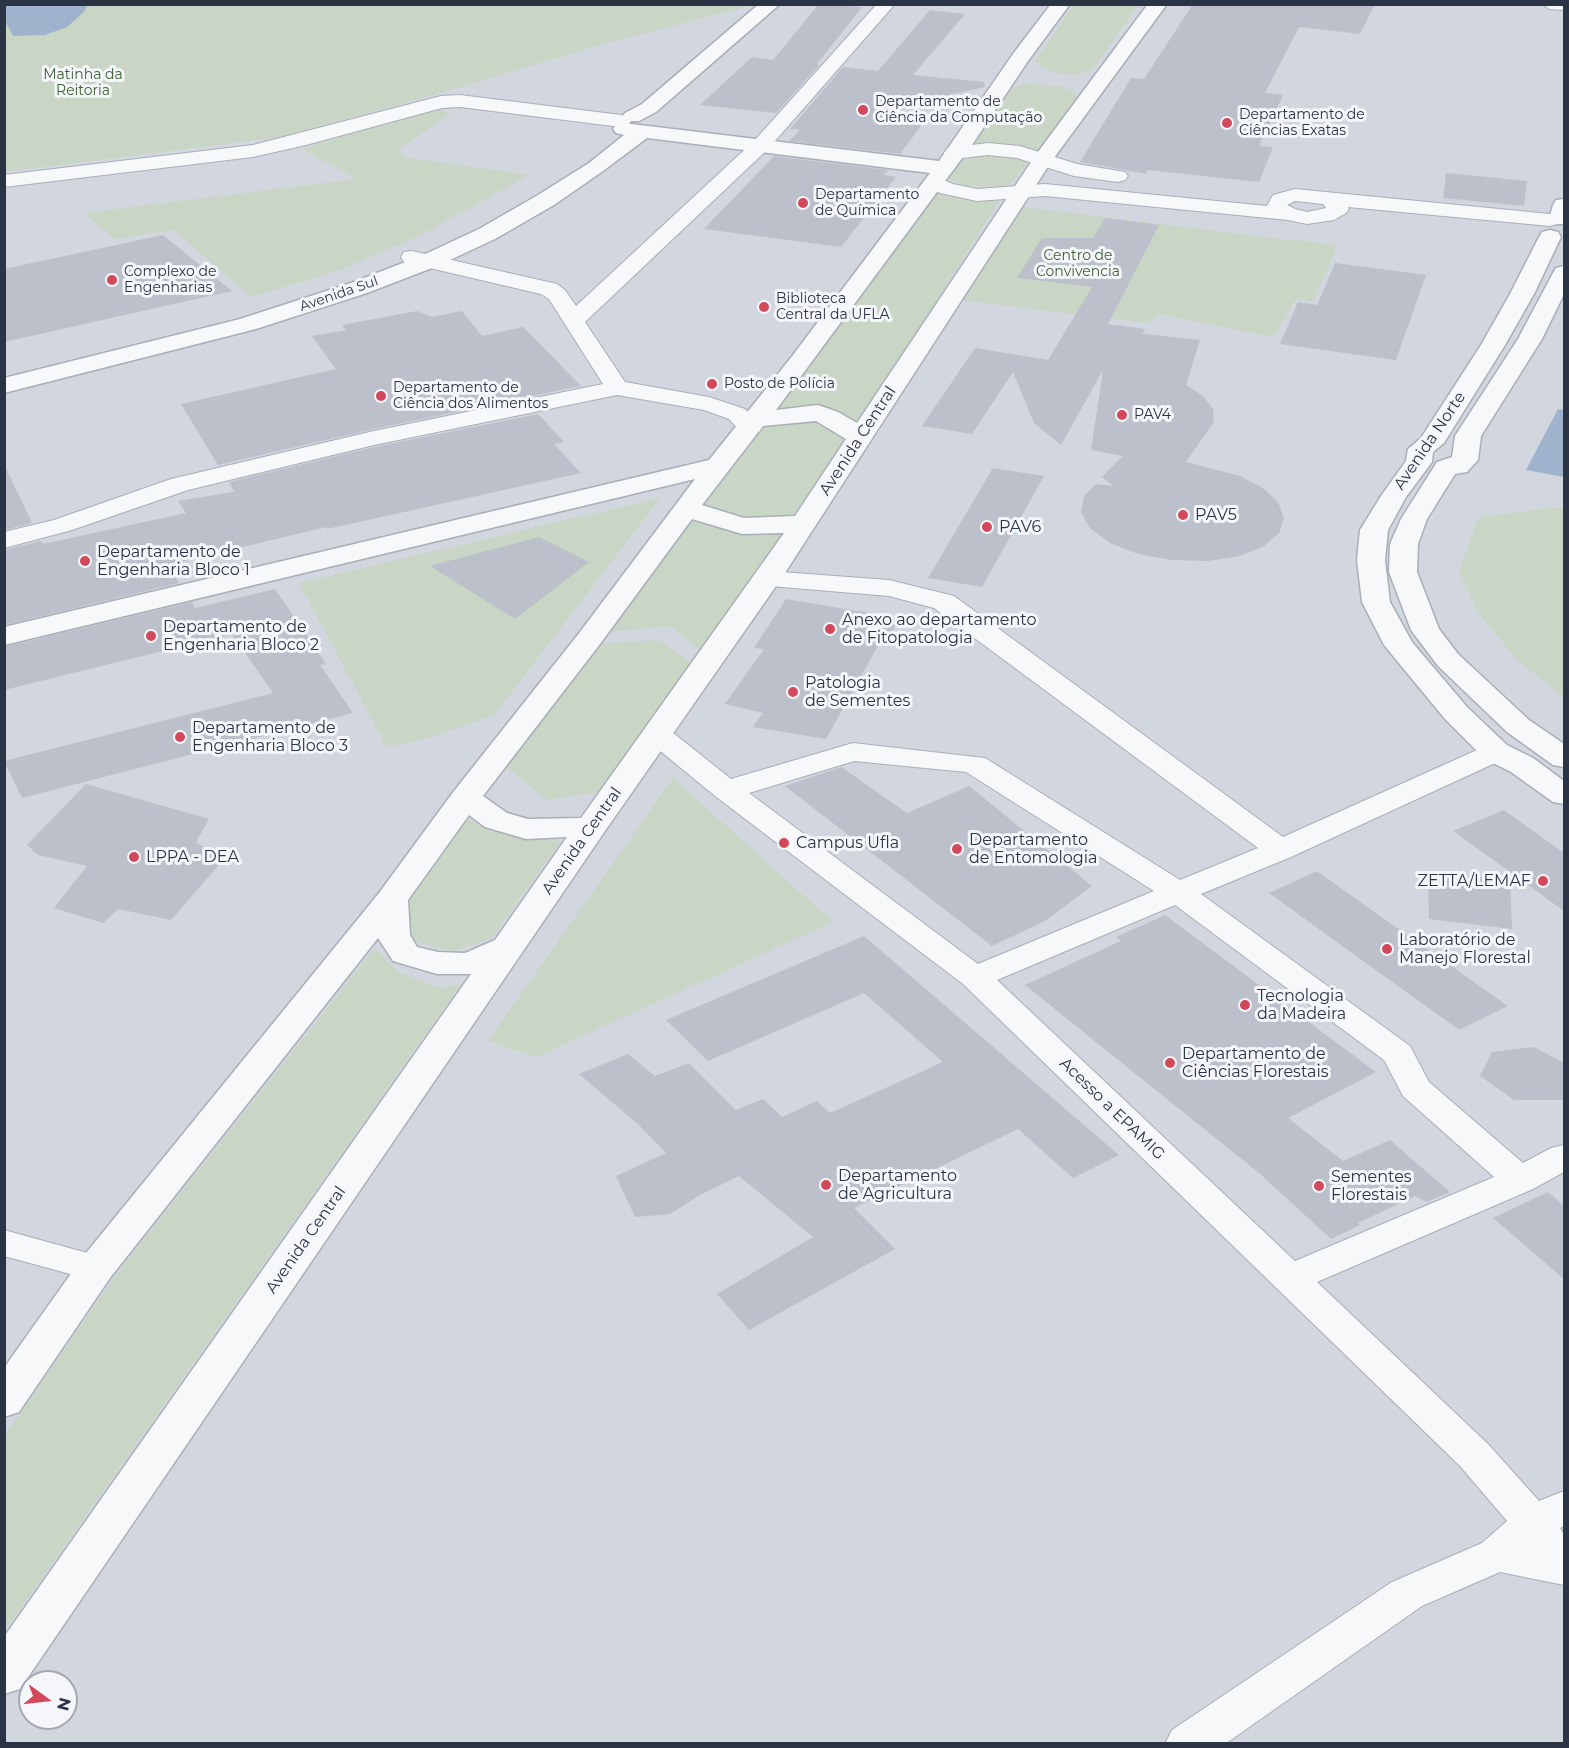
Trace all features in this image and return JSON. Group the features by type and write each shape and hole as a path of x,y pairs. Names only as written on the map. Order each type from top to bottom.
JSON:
{"street":[{"name":"Avenida Sul","path":"640,125 649,108 771,4"},
{"name":"Avenida Sul","path":"4,374 168,335 295,300 420,259 487,234 546,200 640,125 666,109 785,4"},
{"path":"573,321 764,141 887,4"},
{"path":"4,1401 96,1268 391,900 465,798 590,638 718,466 754,423 1061,4"},
{"name":"Avenida Central","path":"4,1676 591,827 767,579 1042,160 1158,4"},
{"path":"1550,4 1564,4"},
{"path":"4,181 253,151 299,141 441,102 460,101 945,165 1003,150 1028,154 1074,170 1134,178"},
{"path":"945,165 947,189 966,193 1004,194 1054,191 1291,204"},
{"path":"1266,192 1318,218 1333,205 1557,225"},
{"name":"Avenida Norte","path":"1557,225 1522,294 1419,462 1394,496 1374,530 1371,560 1376,602 1399,645 1456,713 1501,752 1564,795"},
{"name":"Avenida Sul","path":"4,386 248,324 359,288 420,259"},
{"path":"420,259 549,289 557,295 617,388"},
{"name":"Avenida Norte","path":"1556,753 1518,726 1448,660 1425,630 1403,572 1404,544 1414,519 1456,459 1468,436 1530,339 1564,273"},
{"path":"4,540 63,525 180,484 374,438 617,388 709,404 754,423 818,413 829,417 861,437"},
{"path":"1425,450 1436,466 1456,459"},
{"path":"4,636 718,466"},
{"path":"686,509 742,526 804,524"},
{"path":"767,579 889,588 944,602 1280,850"},
{"path":"1501,752 1494,726 1518,726"},
{"name":"Acesso a EPAMIG","path":"657,734 726,790 975,977 1474,1455 1549,1515 1564,1568"},
{"path":"726,790 853,752 974,764 1177,892 1398,1054 1416,1088 1520,1180"},
{"path":"975,977 1280,850 1501,752 1541,760 1556,753"},
{"path":"465,798 496,820 526,829 591,827"},
{"path":"391,900 393,935 405,954 437,963 470,963 510,946"},
{"path":"1289,1279 1520,1180 1564,1157"},
{"path":"4,1243 96,1268"},
{"path":"1188,1743 1407,1594 1497,1554 1549,1515"},
{"path":"1497,1554 1564,1568"}],"shaded area":[{"name":"Campus Ufla","path":"5,5 1564,5 1564,1743 5,1744"}],"green space":[{"name":"Matinha da Reitoria","path":"4,5 752,5 596,46 441,93 279,137 5,172"},
{"path":"1074,5 1138,5 1092,70 1077,75 1060,74 1043,68 1035,61"},
{"path":"1026,83 1063,87 1076,94 1076,99 1039,151 998,143 969,146 1012,89"},
{"path":"430,109 451,113 399,149 404,157 529,175 419,236 337,271 251,297 174,230 115,239 84,213 357,179 302,149"},
{"path":"995,153 1029,161 1009,187 966,186 947,178 961,156"},
{"path":"938,190 1002,197 857,426 768,414"},
{"name":"Centro de Convivencia","path":"1022,207 1338,245 1313,301 1295,300 1274,337 1160,314 1147,323 962,300"},
{"path":"819,416 848,437 794,518 735,519 697,506 764,422"},
{"path":"660,498 494,715 432,737 387,747 299,583"},
{"path":"1564,508 1564,697 1517,660 1480,615 1459,571 1479,517"},
{"path":"690,514 789,527 706,654 670,626 605,632"},
{"path":"659,640 694,665 601,791 547,800 505,766 596,644"},
{"path":"673,778 833,922 536,1057 488,1041"},
{"path":"466,818 488,830 521,839 561,841 492,938 453,951 414,941 406,911 407,895"},
{"path":"375,948 398,972 440,988 461,984 5,1630 5,1435 118,1272"}],"water":[{"path":"4,5 87,5 84,12 67,27 45,35 13,36 5,21"},
{"path":"1558,409 1564,410 1564,477 1526,470"}],"building":[{"path":"819,4 862,7 817,64 819,65 776,113 700,105 752,57 773,60"},
{"path":"1193,4 1375,4 1360,34 1299,27 1265,93 1283,95 1259,146 1273,147 1259,182 1148,170 1146,174 1080,162 1131,78 1144,79"},
{"name":"Departamento de Ciência da Computação","path":"930,10 965,14 913,75 984,82 985,87 891,107 921,126 900,154 789,141 800,130 790,129 843,67 878,71"},
{"name":"Departamento de Química","path":"774,156 888,170 884,175 896,177 841,247 704,229"},
{"path":"1446,173 1527,181 1524,206 1443,198"},
{"path":"1105,218 1159,225 1108,324 1145,329 1143,334 1200,340 1186,385 1203,396 1213,409 1214,422 1186,462 1240,476 1263,488 1278,502 1284,518 1279,533 1264,546 1240,556 1208,561 1172,560 1138,554 1110,543 1090,528 1081,512 1084,496 1096,484 1113,486 1102,477 1123,456 1091,450 1103,370 1061,445 1034,423 1013,372 972,434 922,426 975,348 1048,360 1092,287 1017,278 1042,238 1093,238"},
{"name":"Complexo de Engenharias","path":"163,235 232,291 4,342 4,269"},
{"path":"1335,263 1426,275 1396,360 1280,344 1298,302 1317,305"},
{"name":"Departamento de Ciência dos Alimentos","path":"417,311 432,317 462,311 482,336 523,327 581,386 374,429 218,465 181,404 336,369 312,336 346,330 342,325"},
{"path":"538,414 564,442 554,444 581,473 327,529 326,527 168,565 179,583 4,625 4,550 41,541 43,544 186,513 178,501 234,492 229,482 374,447"},
{"path":"4,464 32,523 4,530"},
{"name":"PAV6","path":"993,468 1044,476 982,587 928,578"},
{"path":"539,537 589,562 515,619 430,566"},
{"path":"275,589 326,664 320,665 353,713 22,798 4,761 273,693 232,634 4,690 4,647 192,602 195,608"},
{"path":"786,599 899,618 885,645 879,644 826,739 753,727 763,713 725,704 764,649 754,648"},
{"name":"Departamento de Entomologia","path":"841,767 907,813 969,786 1092,886 1045,921 992,946 785,786"},
{"name":"LPPA - DEA","path":"86,784 209,819 196,842 224,859 171,920 118,909 103,923 54,908 87,866 38,855 27,845"},
{"name":"ZETTA/LEMAF","path":"1504,810 1564,853 1564,911 1453,831"},
{"name":"Laboratório de Manejo Florestal","path":"1317,871 1508,1006 1459,1030 1269,893"},
{"path":"1428,871 1510,880 1512,929 1429,919"},
{"path":"1165,915 1376,1072 1288,1118 1343,1161 1390,1140 1450,1192 1427,1202 1415,1196 1358,1223 1360,1225 1331,1239 1259,1173 1025,985 1121,941 1116,937"},
{"name":"Departamento de Agricultura","path":"864,936 1119,1155 1073,1178 1018,1129 854,1208 895,1249 749,1330 717,1294 813,1237 739,1176 700,1195 670,1214 635,1217 616,1176 666,1153 639,1125 579,1074 628,1054 655,1076 689,1063 736,1110 763,1099 782,1117 817,1101 830,1113 943,1062 864,993 708,1061 666,1020"},
{"path":"1534,1047 1564,1063 1564,1100 1514,1100 1480,1076 1492,1052"},
{"path":"1548,1192 1564,1206 1564,1279 1493,1218"}],"place":[{"name":"Departamento de Ciência da Computação","path":"863,110"},
{"name":"Departamento de Ciências Exatas","path":"1227,123"},
{"name":"Departamento de Química","path":"803,203"},
{"name":"Complexo de Engenharias","path":"112,280"},
{"name":"Biblioteca Central da UFLA","path":"764,307"},
{"name":"Posto de Polícia","path":"712,384"},
{"name":"Departamento de Ciência dos Alimentos","path":"381,396"},
{"name":"PAV4","path":"1122,415"},
{"name":"PAV5","path":"1183,515"},
{"name":"PAV6","path":"987,527"},
{"name":"Departamento de Engenharia Bloco 1","path":"85,561"},
{"name":"Anexo ao departamento de Fitopatologia","path":"830,629"},
{"name":"Departamento de Engenharia Bloco 2","path":"151,636"},
{"name":"Patologia de Sementes","path":"793,692"},
{"name":"Departamento de Engenharia Bloco 3","path":"180,737"},
{"name":"Campus Ufla","path":"784,843"},
{"name":"Departamento de Entomologia","path":"957,849"},
{"name":"LPPA - DEA","path":"134,857"},
{"name":"ZETTA/LEMAF","path":"1543,881"},
{"name":"Laboratório de Manejo Florestal","path":"1387,949"},
{"name":"Tecnologia da Madeira","path":"1245,1005"},
{"name":"Departamento de Ciências Florestais","path":"1170,1063"},
{"name":"Departamento de Agricultura","path":"826,1185"},
{"name":"Sementes Florestais","path":"1319,1186"}]}
